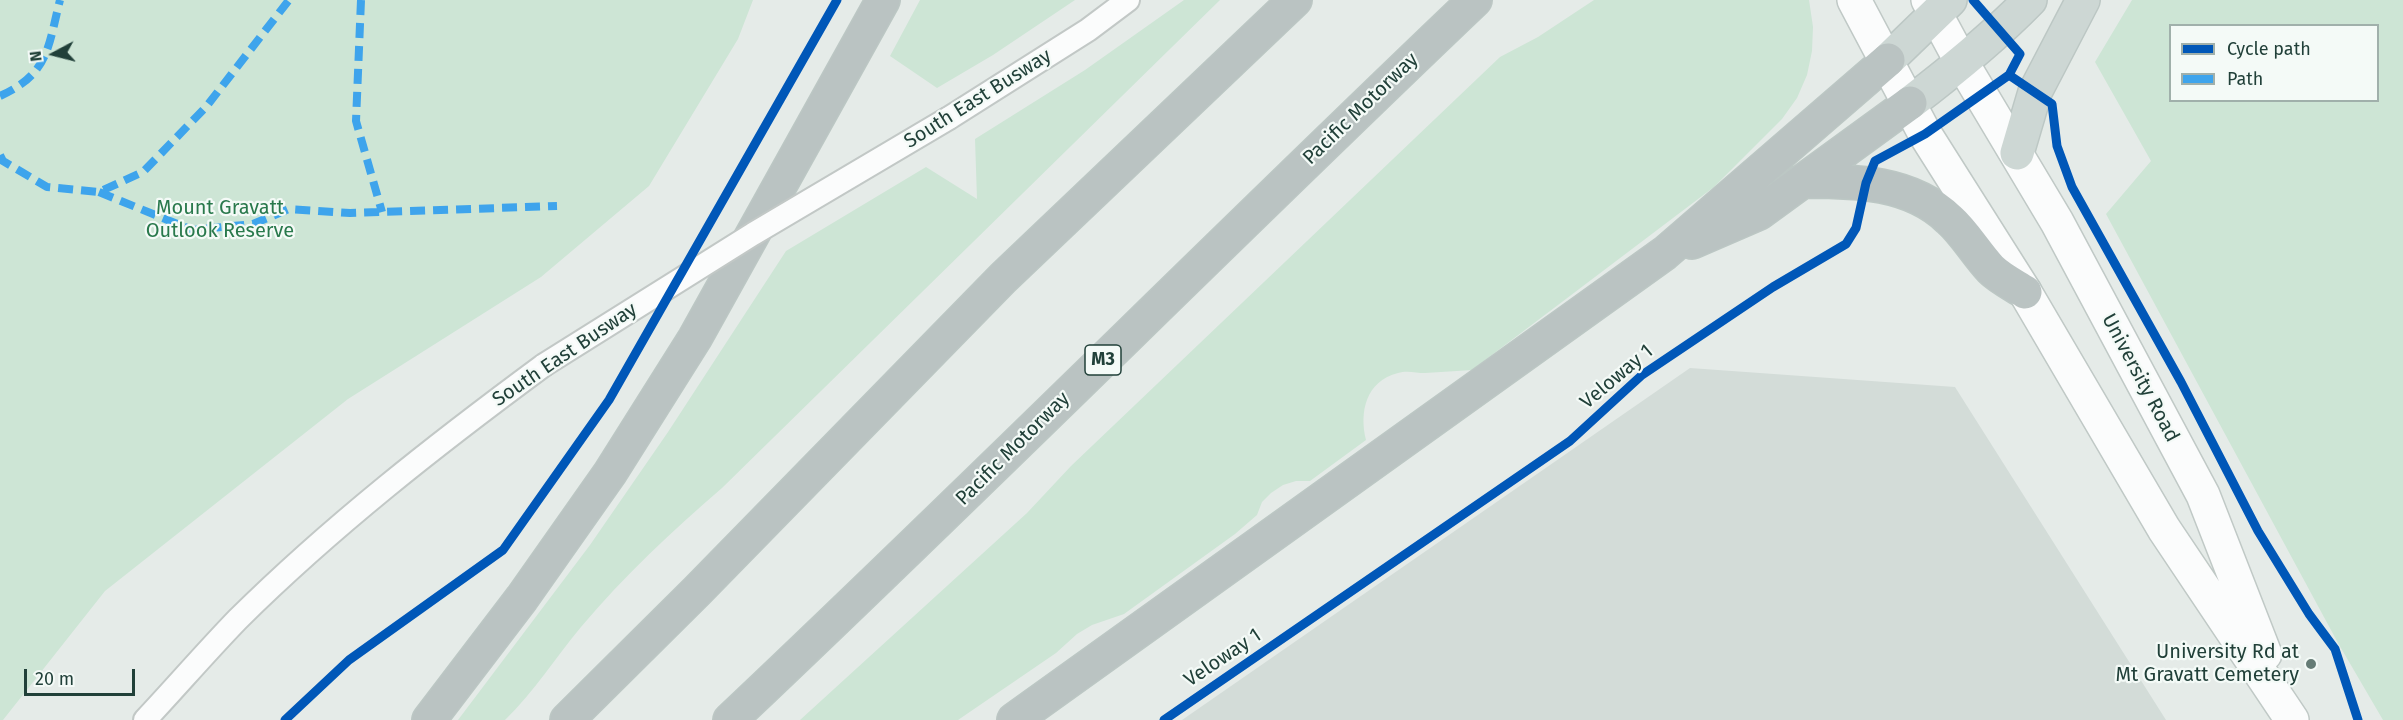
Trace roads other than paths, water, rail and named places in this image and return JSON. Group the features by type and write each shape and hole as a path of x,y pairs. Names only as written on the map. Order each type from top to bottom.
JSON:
{"highway":[{"path":"429,720 522,598 610,472 683,358 883,0"},
{"path":"567,720 697,591 1003,278 1295,0"},
{"name":"Pacific Motorway","path":"730,720 924,537 1275,191 1475,0"},
{"path":"1014,720 1665,253 1888,60"},
{"path":"1665,253 1760,213 1910,103"},
{"path":"1806,181 1866,183 1897,189 1924,202 1949,218 1992,270 2025,292"}],"main road":[{"path":"1910,103 2000,31 2030,0"},
{"path":"2017,153 2035,92 2083,0"},
{"path":"1888,60 1938,5"}],"street":[{"name":"University Road","path":"1854,0 1888,60 1925,134 2025,292 2164,529 2289,715"},
{"name":"University Road","path":"1938,5 1962,63 2057,222 2203,495 2289,715"}],"lane":[{"name":"South East Busway","path":"144,720 238,620 346,521 452,434 544,365 753,234 949,118 1088,30 1128,0"}],"place":[{"name":"University Rd at Mt Gravatt Cemetery","path":"2311,664"}],"park label":[{"name":"Mount Gravatt Outlook Reserve","path":"220,220"}]}
